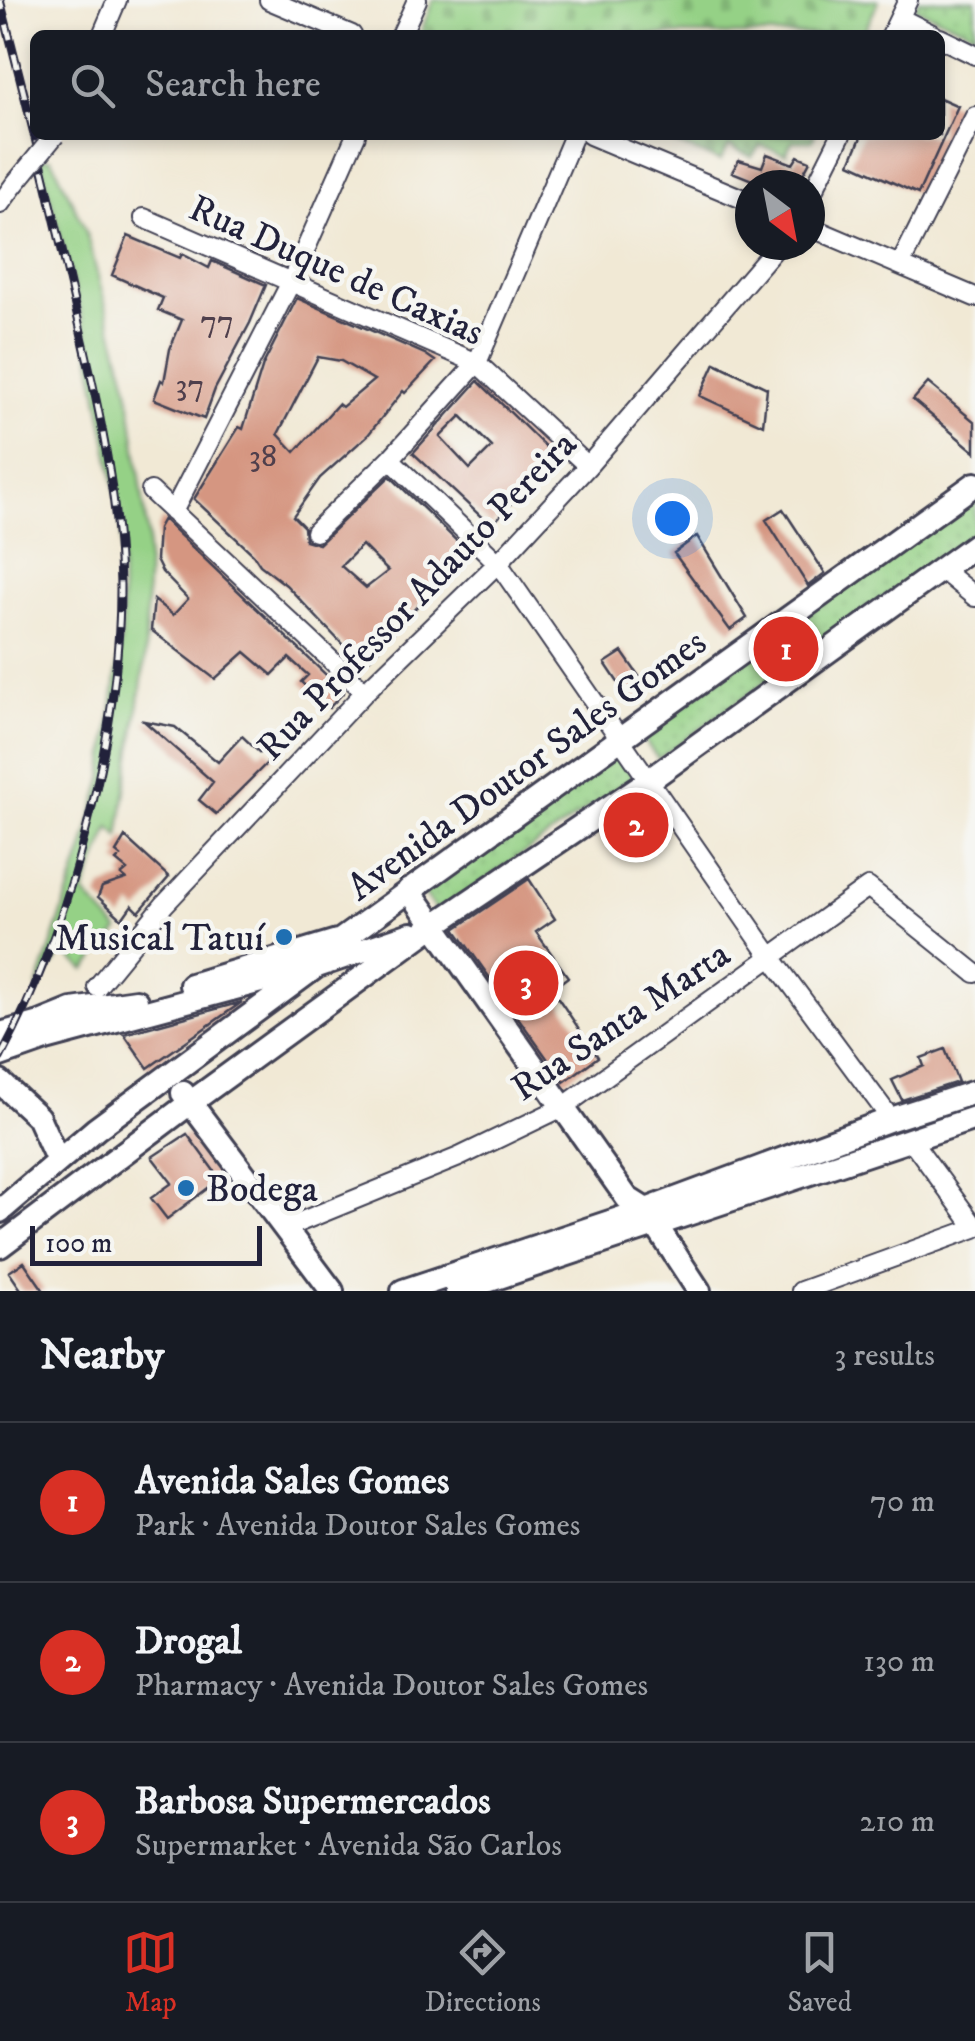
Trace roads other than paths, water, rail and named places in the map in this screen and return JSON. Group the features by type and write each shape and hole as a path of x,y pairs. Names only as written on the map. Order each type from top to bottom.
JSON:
{"main road":[{"name":"Avenida Doutor Sales Gomes","path":"0,1210 169,1074 317,966 341,940 975,484"},
{"name":"Avenida Doutor Sales Gomes","path":"0,1246 433,926 648,781 975,544"},
{"path":"409,890 640,1216 699,1291"},
{"name":"Avenida Doutor Sales Gomes","path":"317,966 433,926"},
{"path":"0,1034 40,1024 92,997 126,1004 341,940"},
{"path":"0,1054 317,966"},
{"path":"46,1039 76,1024 92,997"},
{"path":"169,1074 332,1291"},
{"path":"0,1082 38,1117 58,1161"},
{"path":"457,1291 892,1118 975,1092"},
{"path":"402,1291 640,1216 912,1141 975,1118"},
{"path":"640,1216 681,1291"}],"street":[{"path":"104,30 117,0"},
{"path":"269,0 340,30"},
{"path":"403,30 417,0"},
{"path":"896,27 908,0"},
{"path":"945,40 975,55"},
{"path":"900,266 975,116"},
{"path":"0,204 51,140"},
{"path":"173,512 291,282 354,140"},
{"path":"315,532 390,459 477,363 572,140"},
{"path":"602,140 735,196"},
{"path":"824,170 839,140"},
{"name":"Rua Duque de Caxias","path":"144,218 477,363 588,466"},
{"path":"825,234 975,297"},
{"name":"Rua Professor Adauto Pereira","path":"92,997 164,905 365,692 498,564 765,260"},
{"path":"390,459 498,564 771,957 892,1118"},
{"path":"152,491 365,692"},
{"path":"941,570 975,597"},
{"name":"Rua Santa Marta","path":"285,1228 459,1158 563,1106 868,888 975,973"},
{"path":"801,1291 975,1228 912,1141"}],"railway":[{"path":"0,0 30,120"},
{"path":"0,1058 48,950 87,828 112,703 118,642 120,585 110,477 98,407 35,140"}],"place":[{"name":"Avenida Sales Gomes","path":"786,649"},
{"name":"Drogal","path":"636,825"},
{"name":"Musical Tatuí","path":"284,937"},
{"name":"Barbosa Supermercados","path":"526,983"},
{"name":"Bodega","path":"186,1188"}]}
